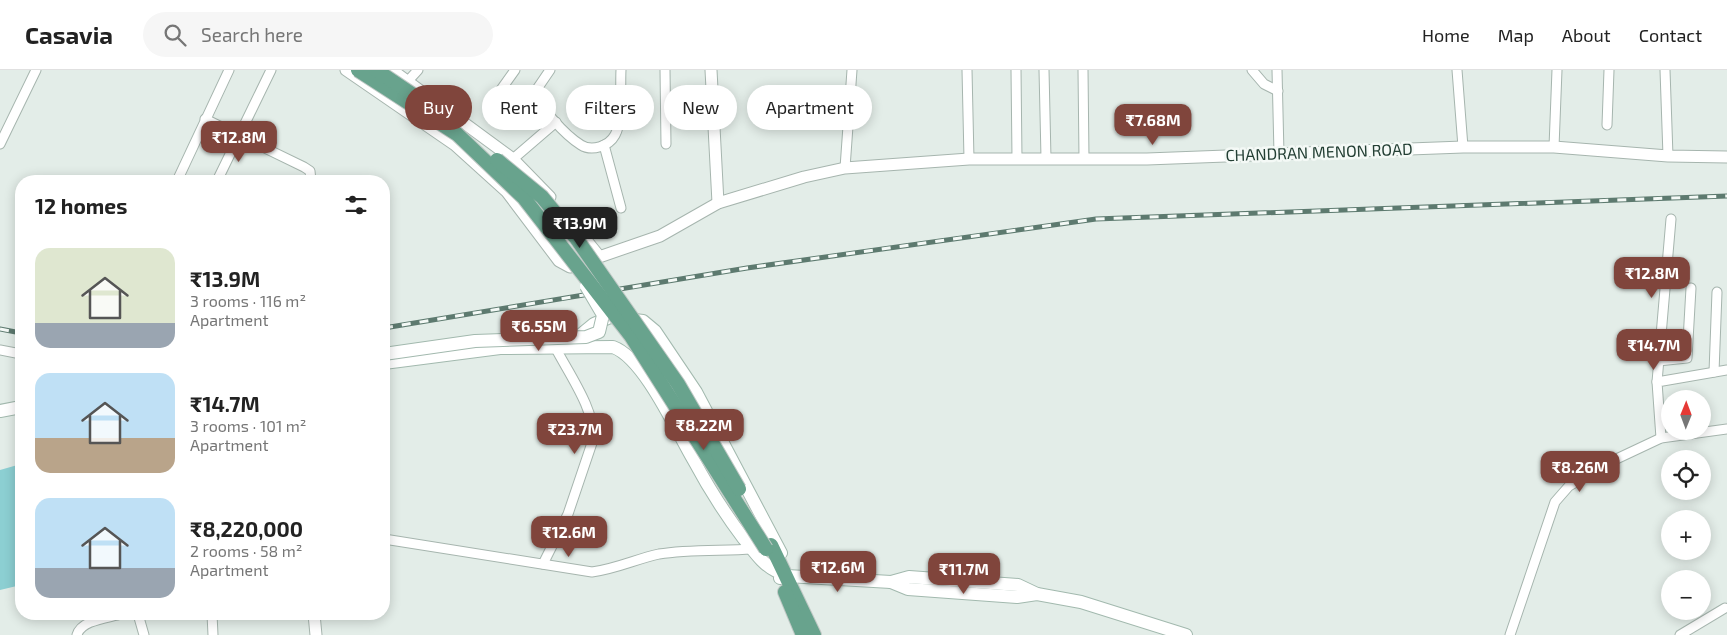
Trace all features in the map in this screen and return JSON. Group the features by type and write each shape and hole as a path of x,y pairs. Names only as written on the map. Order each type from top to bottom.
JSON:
{"main road":[{"path":"358,70 464,140 524,198 581,268 631,336 763,548 782,573 814,635"},
{"path":"376,70 464,130 542,197 576,238 658,354 763,548"},
{"path":"390,353 474,341 586,337 598,332 603,315 584,282 581,268"},
{"path":"561,347 594,324 610,317 643,321 655,331 696,392 783,556 782,573 803,635"},
{"path":"390,362 500,348 613,347 622,350 630,357 662,402 727,516 763,548"},
{"path":"0,411 15,408"},
{"path":"782,573 891,582 908,589 1017,597 1037,594 1081,602 1186,635"}],"street":[{"path":"0,144 36,70"},
{"path":"181,175 228,70"},
{"path":"220,175 271,70"},
{"name":"CHANDRAN MENON ROAD","path":"346,70 455,145 507,192 563,264 570,267 660,236 718,203 804,177 845,168 969,159 1148,159 1463,147 1554,147 1668,156 1727,157"},
{"path":"392,70 513,159 550,197 599,256"},
{"path":"407,82 418,70"},
{"path":"504,85 515,70"},
{"path":"539,85 550,70"},
{"path":"556,122 582,146 591,149 604,145 616,134 621,70"},
{"path":"665,70 666,144"},
{"path":"711,70 718,203"},
{"path":"845,168 852,70"},
{"path":"967,70 969,159"},
{"path":"1016,70 1017,158"},
{"path":"1044,70 1046,158"},
{"path":"1084,70 1084,158"},
{"path":"1252,70 1264,84 1278,92"},
{"path":"1277,70 1280,154"},
{"path":"1456,70 1463,147"},
{"path":"1554,147 1556,70"},
{"path":"1607,125 1609,70"},
{"path":"1665,70 1668,156"},
{"path":"205,119 310,171 310,175"},
{"path":"513,159 547,130"},
{"path":"604,145 622,208"},
{"path":"1510,635 1555,502 1569,486 1610,462 1661,438 1657,382 1671,218"},
{"path":"1658,361 1687,358 1691,288"},
{"path":"1714,372 1716,292"},
{"path":"544,564 568,514 593,440 594,429 589,411 561,347"},
{"path":"0,350 15,353"},
{"path":"1657,382 1727,370"},
{"path":"1711,431 1727,429"},
{"path":"390,541 592,572 608,570 637,559 662,554 763,548"},
{"path":"1680,635 1725,608"},
{"path":"77,635 80,627 101,620"},
{"path":"140,620 144,635"},
{"path":"212,620 213,635"},
{"path":"315,620 316,635"}],"water":[{"path":"15,466 15,586 0,590 0,470"}],"railway":[{"path":"390,327 747,268 1096,219 1727,196"},
{"path":"0,329 15,332"}]}
